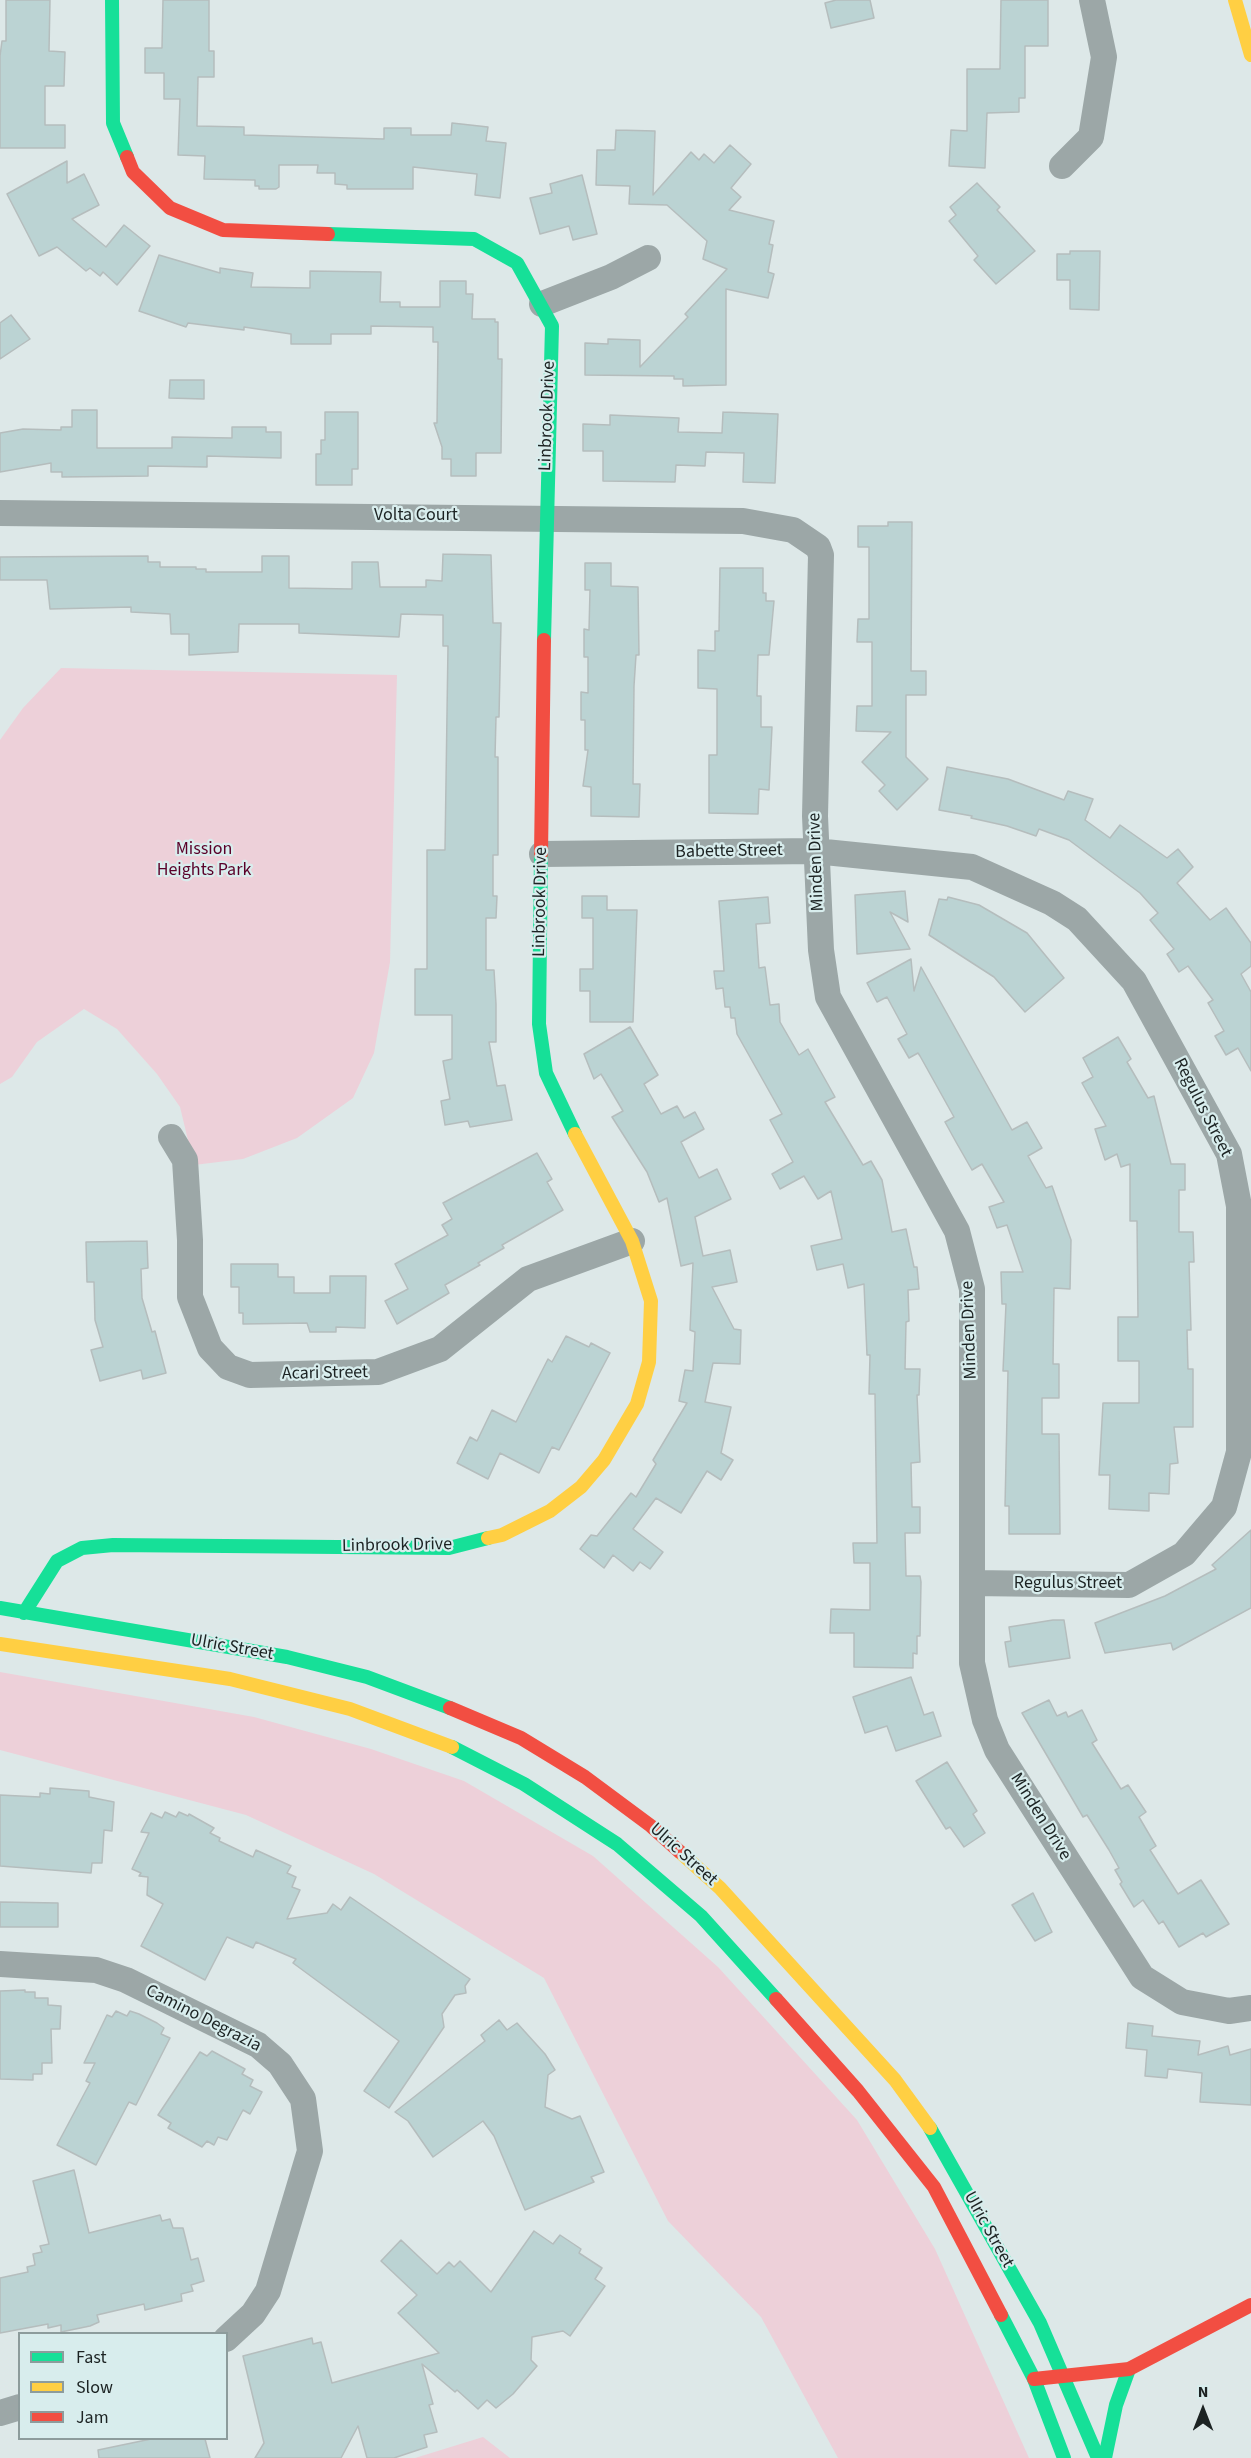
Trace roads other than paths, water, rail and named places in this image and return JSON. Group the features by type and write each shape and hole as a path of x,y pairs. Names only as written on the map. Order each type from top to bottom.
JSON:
{"main road":[{"name":"Linbrook Drive","path":"24,1613 40,1584 57,1561 82,1548 113,1545 448,1548 502,1535 550,1511 581,1487 604,1460 637,1404 649,1362 651,1300 632,1241 564,1113 546,1073 539,1024 546,518 552,326 542,304 517,263 474,239 223,230 171,208 133,172 113,123 112,0"},
{"path":"1235,0 1251,55"},
{"name":"Ulric Street","path":"0,1608 287,1658 367,1677 434,1701 521,1738 585,1777 651,1826 720,1888 895,2080 936,2137 1040,2324 1065,2376 1098,2458"},
{"path":"0,1619 24,1613 64,1656"},
{"name":"Ulric Street","path":"0,1644 64,1656 230,1679 350,1709 448,1745 524,1784 617,1844 702,1916 858,2091 934,2187 1034,2379 1064,2458"},
{"path":"1034,2379 1129,2369 1251,2305"},
{"path":"1105,2458 1116,2405 1129,2369"}],"street":[{"path":"1062,166 1091,137 1104,57 1092,0"},
{"path":"542,304 611,277 648,258"},
{"name":"Volta Court","path":"0,513 743,520 793,530 818,547 821,555"},
{"name":"Minden Drive","path":"821,555 815,851 821,950 828,997 957,1231 972,1288 972,1663 985,1720 993,1740 1142,1977 1182,2002 1229,2011 1251,2008"},
{"name":"Babette Street","path":"542,854 815,851 972,867 1052,903"},
{"name":"Regulus Street","path":"972,1583 1129,1585 1184,1554 1224,1507 1239,1452 1239,1206 1229,1155 1134,981 1077,919 1052,903"},
{"name":"Acari Street","path":"171,1137 184,1160 190,1240 190,1297 210,1348 228,1366 250,1376 378,1372 440,1349 528,1279 632,1241"},
{"name":"Camino Degrazia","path":"0,1964 96,1970 126,1980 258,2044 280,2064 303,2099 310,2151 268,2291 253,2314 228,2336"},
{"path":"0,2413 18,2408"}],"park label":[{"name":"Mission Heights Park","path":"204,860"}]}
